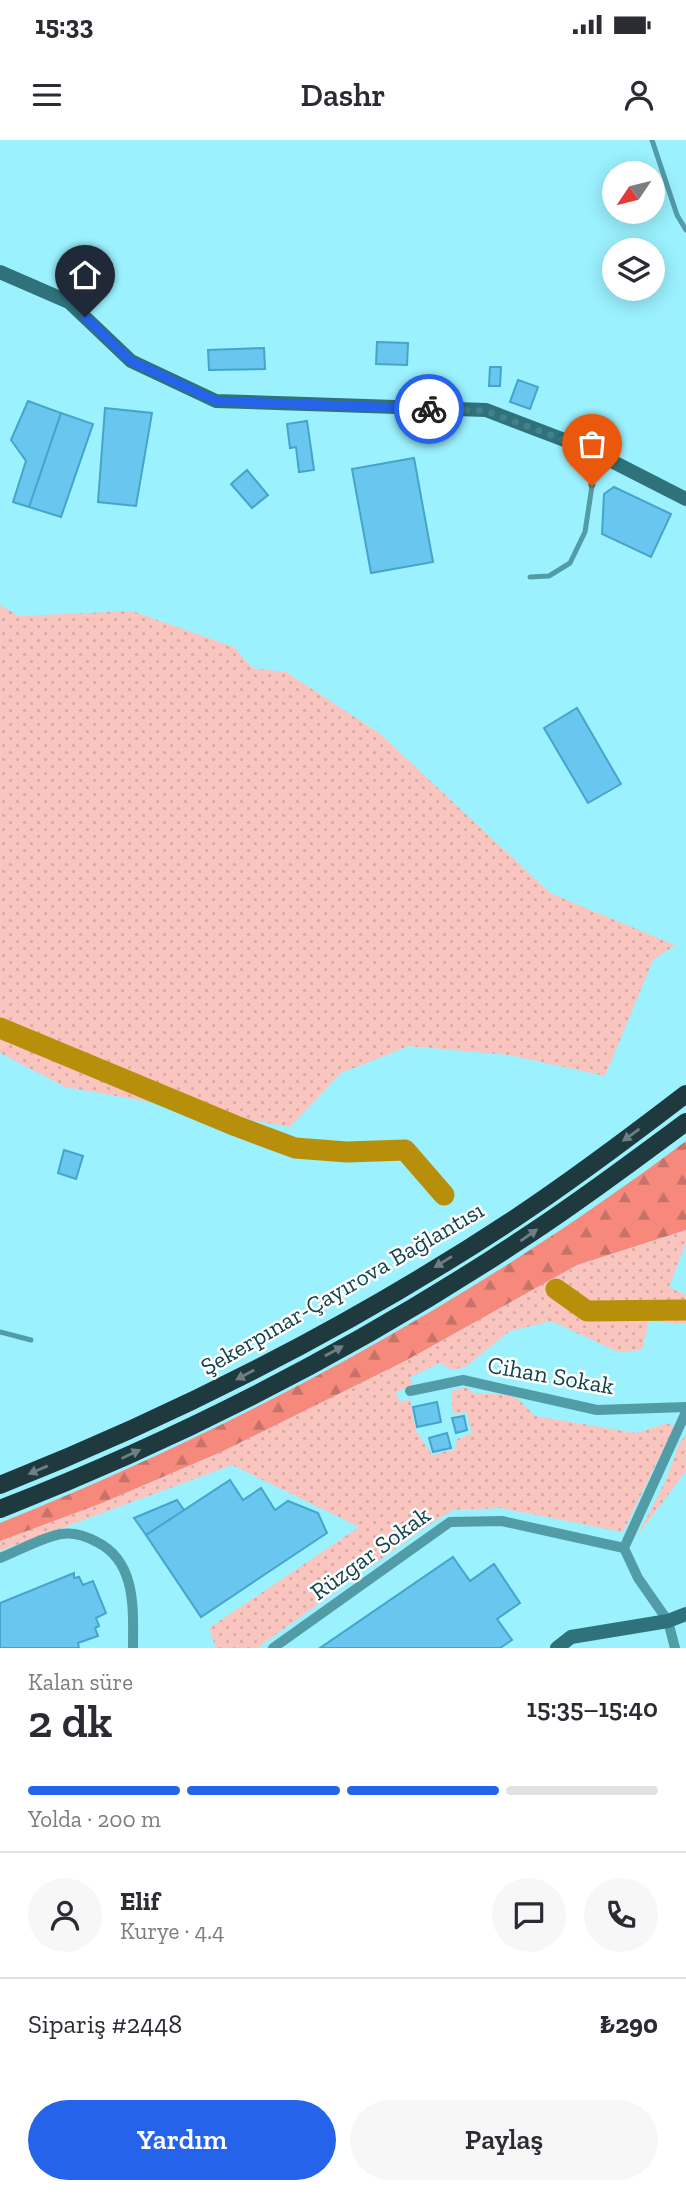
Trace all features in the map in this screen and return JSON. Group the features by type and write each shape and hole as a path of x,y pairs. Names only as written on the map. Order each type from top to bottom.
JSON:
{"highway":[{"name":"Şekerpınar-Çayırova Bağlantısı","path":"0,1485 115,1437 302,1345 513,1220 686,1094"},
{"name":"Şekerpınar-Çayırova Bağlantısı","path":"0,1509 173,1434 303,1368 420,1303 523,1239 686,1122"}],"street":[{"path":"0,272 69,303 131,361 216,401 486,411 588,449 686,499"},
{"name":"Cihan Sokak","path":"410,1391 463,1380 597,1410 686,1410 624,1548"},
{"name":"Rüzgar Sokak","path":"273,1648 450,1522 502,1521 624,1548"},
{"path":"0,1558 61,1534 84,1535 105,1546 119,1559 132,1591 134,1648"},
{"path":"624,1548 638,1578 668,1621 675,1648"},
{"path":"557,1648 571,1637 668,1621 686,1615"}],"lane":[{"path":"652,140 677,215 686,230"},
{"path":"530,577 549,576 570,563 585,532 592,486 588,449"},
{"path":"0,1332 31,1340"}],"shaded area":[{"path":"0,605 19,616 132,611 234,647 252,668 286,672 379,733 550,893 675,945 653,960 605,1076 509,1055 409,1046 341,1073 290,1127 65,1087 0,1053"},
{"path":"686,1230 686,1243 669,1287 686,1295 686,1324 649,1321 642,1350 618,1352 551,1321 510,1331 465,1367 452,1370 440,1363 410,1377 412,1385 396,1392 400,1402 410,1399 416,1431 432,1455 455,1449 457,1439 472,1433 466,1412 453,1414 451,1391 466,1387 474,1393 509,1395 519,1400 535,1416 636,1433 667,1423 674,1427 623,1532 501,1508 453,1510 257,1648 216,1648 209,1628 359,1527 232,1465 0,1551 0,1541 102,1503 221,1452 405,1361 577,1265"},
{"path":"686,1435 686,1471 637,1536 665,1482 679,1444"}],"green space":[{"path":"686,1141 686,1230 577,1265 405,1361 221,1452 102,1503 0,1541 0,1523 91,1485 269,1401 441,1305 525,1254"}],"building":[{"path":"377,342 408,343 407,365 376,364"},
{"path":"264,348 265,369 209,370 208,350"},
{"path":"490,367 501,367 500,386 489,386"},
{"path":"518,380 538,387 530,409 510,402"},
{"path":"28,401 61,413 29,507 13,502 26,461 11,440"},
{"path":"105,408 152,413 136,506 98,502"},
{"path":"61,413 93,424 61,517 29,507"},
{"path":"307,421 314,470 299,472 296,447 290,448 287,424"},
{"path":"414,458 433,562 371,573 352,469"},
{"path":"247,470 268,495 252,508 231,484"},
{"path":"614,487 671,514 651,557 602,534 604,494"},
{"path":"577,708 621,784 588,803 544,728"},
{"path":"64,1150 83,1156 76,1179 58,1173"},
{"path":"437,1402 441,1422 417,1427 413,1407"},
{"path":"464,1416 467,1430 456,1433 452,1418"},
{"path":"447,1433 451,1448 433,1452 429,1438"},
{"path":"230,1480 243,1500 261,1488 275,1510 288,1501 318,1513 327,1533 201,1617 146,1535"},
{"path":"177,1500 184,1510 146,1535 134,1518"},
{"path":"453,1557 470,1581 494,1564 520,1603 497,1619 512,1640 500,1648 320,1648"},
{"path":"74,1573 74,1578 79,1577 83,1585 93,1581 106,1613 96,1618 98,1636 78,1643 79,1648 0,1648 0,1603"}],"waterway":[{"path":"0,1028 295,1148 347,1152 405,1150 444,1195"},
{"path":"556,1289 587,1311 686,1310"}],"way so far":[{"path":"429,409 486,411 588,449 592,486"}],"route":[{"path":"85,317 131,361 216,401 429,409"}]}
